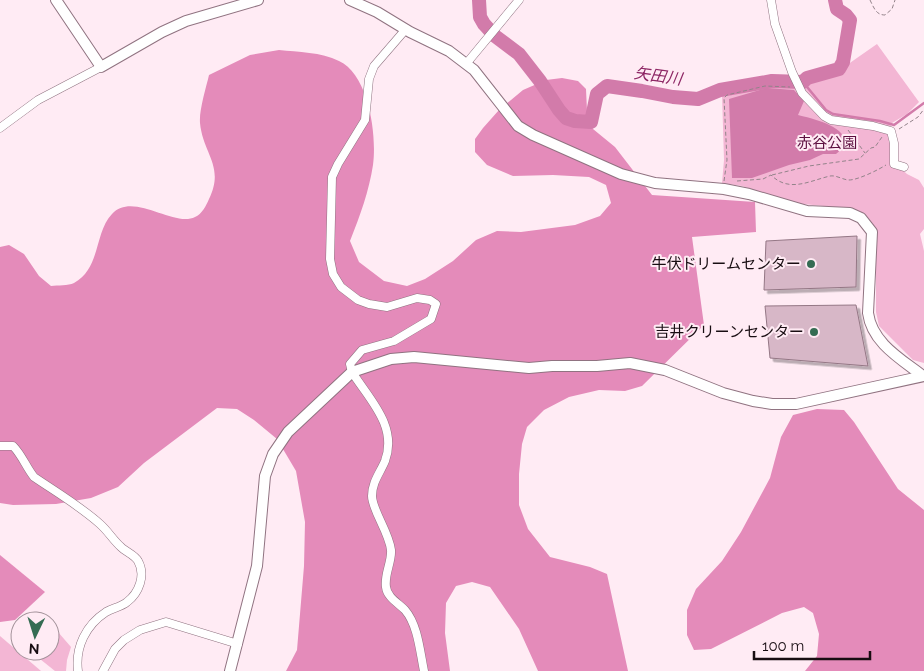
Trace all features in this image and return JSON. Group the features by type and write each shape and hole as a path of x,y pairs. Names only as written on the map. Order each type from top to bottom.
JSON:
{"street":[{"path":"56,0 101,66"},
{"path":"0,128 38,100 162,32 186,21 258,0"},
{"path":"350,0 377,12 449,51 474,70 518,126 532,135 621,174 655,183 724,189 749,194 807,211 850,213 860,218 872,232 868,313 870,324 876,336 888,348 923,376"},
{"path":"466,64 519,0"},
{"path":"771,0 775,24 799,88 824,116 842,122 890,131 894,143 894,164 904,167"},
{"path":"406,29 374,66 369,79 365,120 332,177 330,259 333,274 341,288 358,300 387,307 417,298 430,300 436,304 431,319 394,341 362,350 350,364 352,372 385,422 388,438 386,459 373,486 372,499 389,538 391,553 386,576 386,589 392,599 406,611 414,628 424,671"},
{"path":"230,671 258,566 265,476 273,454 288,432 352,372 391,359 414,357 529,368 630,363 665,370 723,393 753,402 772,404 796,404 923,376"},
{"path":"0,446 13,446 20,453 34,477 79,507 100,524 121,547 137,559 141,567 142,577 134,596 125,603 106,612 90,626 82,638 79,645 78,671"},
{"path":"102,671 115,649 124,640 140,630 166,622 238,644"}],"path":[{"path":"870,0 876,12 885,16 890,13 895,0"},
{"path":"724,189 727,160 724,98 727,95 765,86 799,88"},
{"path":"738,181 763,178 809,166 859,159 875,147 890,131 918,116 924,109"},
{"path":"842,122 866,153"},
{"path":"771,175 778,183 807,184 831,176 850,180 894,164"}],"green space":[{"name":"赤谷公園","path":"877,44 919,102 907,114 892,123 890,127 891,160 907,174 919,180 924,188 924,229 920,234 924,251 924,363 913,360 879,326 876,312 876,237 872,223 865,214 854,209 793,203 742,186 722,183 724,160 722,94 761,84 794,86 834,74"},
{"path":"60,634 71,647 66,671 55,671 42,661 60,661"},
{"path":"0,636 10,645 10,661 29,661 41,671 0,671"}],"shaded area":[{"path":"279,50 317,54 339,61 349,68 358,79 364,92 369,107 374,138 373,165 364,203 350,241 359,262 384,281 407,286 425,279 453,261 476,240 497,231 521,232 575,225 600,216 611,203 606,185 589,177 553,175 513,176 487,165 475,152 475,139 499,110 523,90 546,80 562,78 578,81 586,89 587,111 593,129 615,147 652,195 755,202 756,232 692,237 704,325 642,386 625,391 599,390 569,397 544,410 527,427 522,444 519,474 519,505 528,529 550,557 590,567 607,574 628,671 538,671 519,629 490,587 472,582 456,586 446,603 445,633 450,671 286,671 297,650 304,566 305,522 296,471 277,439 237,409 217,408 144,463 118,487 91,498 56,504 13,505 0,503 0,247 9,245 24,254 39,276 51,286 69,285 83,277 89,269 106,222 112,214 121,208 131,206 142,208 176,218 186,219 197,216 204,210 208,202 215,178 212,160 200,123 209,75 250,55"},
{"path":"767,88 794,90 804,101 798,115 834,127 841,133 844,139 843,146 836,154 823,154 810,160 752,178 732,178 729,99"},
{"path":"817,409 844,410 898,489 924,510 924,671 805,671 817,656 819,634 813,613 804,607 782,613 711,649 694,650 687,635 687,610 696,589 722,561 741,532 770,478 781,437 793,415"},
{"path":"0,555 45,592 25,611 10,611 10,621 0,622"}],"building":[{"name":"牛伏ドリームセンター","path":"857,236 856,287 764,290 766,241"},
{"name":"吉井クリーンセンター","path":"856,305 868,366 770,358 765,306"}],"waterway":[{"name":"矢田川","path":"479,0 480,17 484,24 495,36 519,54 566,118 575,121 591,122 597,94 607,86 673,97 698,99 720,90 772,81 803,82 807,78 839,69 843,62 850,20 837,9 835,0"},
{"path":"803,82 826,110 833,114 894,125 924,103"}],"place":[{"name":"牛伏ドリームセンター","path":"811,264"},
{"name":"吉井クリーンセンター","path":"814,332"}]}
